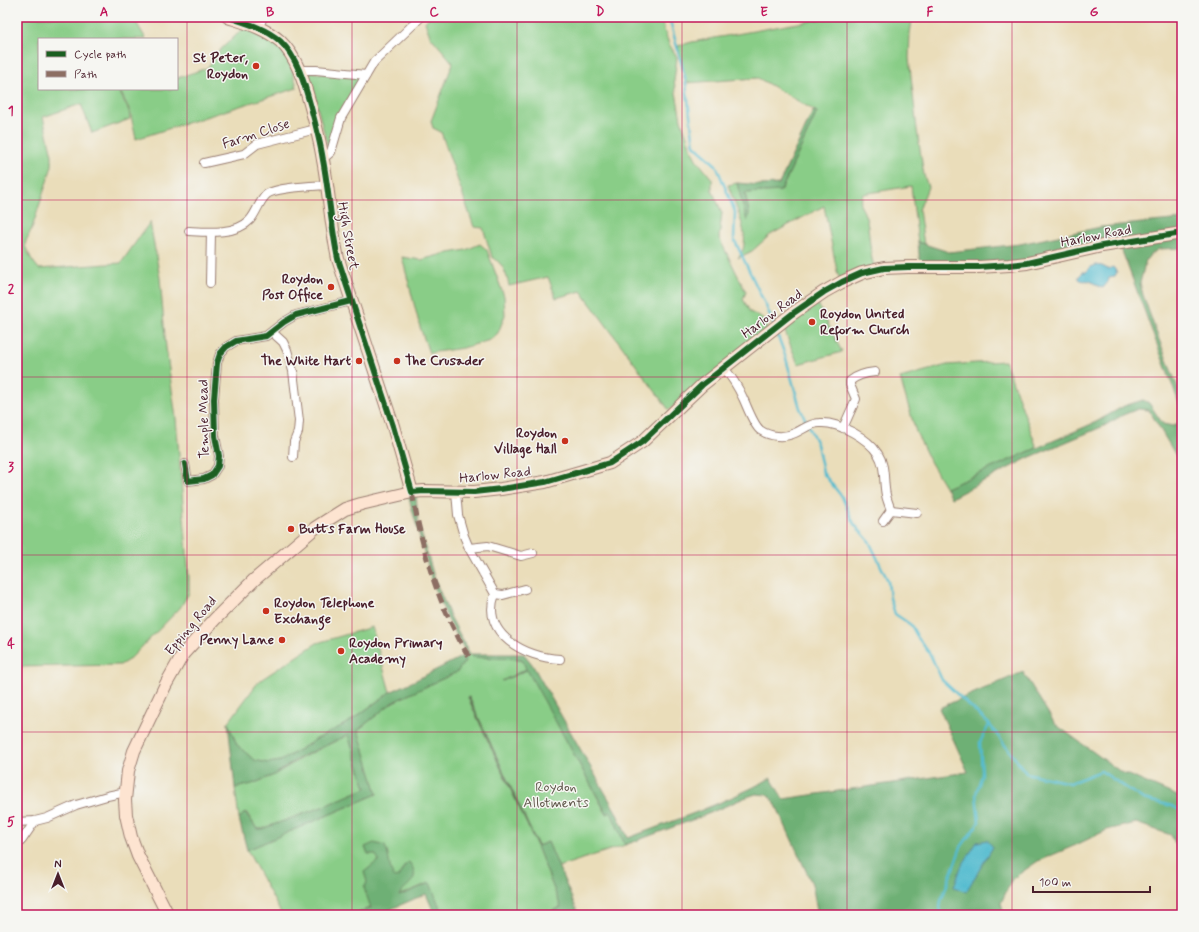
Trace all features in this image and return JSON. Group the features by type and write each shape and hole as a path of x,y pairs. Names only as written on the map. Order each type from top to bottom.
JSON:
{"main road":[{"name":"High Street","path":"228,17 261,22 281,42 294,60 299,70 308,96 323,159 334,242 342,276 391,420 412,492"},
{"name":"Harlow Road","path":"412,492 486,491 545,482 610,463 642,442 723,367 807,303 842,282 867,272 884,268 979,267 1015,264 1102,246 1182,233"},
{"name":"Epping Road","path":"168,915 138,856 131,837 126,815 126,792 131,760 166,684 184,654 215,619 254,580 315,528 345,509 412,492"}],"street":[{"path":"323,159 331,152 341,118 374,62 421,17"},
{"path":"299,70 366,75"},
{"name":"Farm Close","path":"204,162 244,154 257,144 316,129"},
{"path":"188,231 211,233 228,231 249,221 268,194 300,186 327,185"},
{"path":"210,283 211,233"},
{"name":"Temple Mead","path":"185,464 188,481 204,479 212,475 218,466 219,456 215,436 214,399 217,363 220,354 226,347 236,341 266,336 296,315 351,301"},
{"path":"272,332 282,342 287,350 293,372 299,421 298,432 294,442 293,457"},
{"path":"723,367 730,375 743,396 759,429 770,435 782,436 794,434 807,426 820,423 834,424 867,442 878,454 882,465 886,496 891,510"},
{"path":"843,428 856,399 850,385 850,381 854,377 875,372"},
{"path":"456,492 458,515 469,548 495,594 492,603 494,620 499,631 520,650 548,659 560,659"},
{"path":"891,510 917,513"},
{"path":"882,521 891,510"},
{"path":"469,548 488,546 521,556 533,553"},
{"path":"495,594 502,595 525,589"},
{"path":"17,822 34,821 99,798 126,792"},
{"path":"17,846 34,821"}],"green space":[{"path":"17,17 133,17 145,38 38,38 38,90 118,90 129,111 130,119 92,133 81,104 43,117 52,155 52,166 25,246 32,260 39,269 121,263 150,222 160,278 166,348 176,418 189,593 180,608 130,659 120,665 17,667"},
{"path":"429,17 660,17 669,44 677,57 674,81 681,120 696,159 712,179 712,190 722,213 719,238 746,292 743,299 750,312 762,318 768,330 669,410 581,291 556,298 548,277 509,286 504,269 496,259 492,257 483,228 474,227 441,132 433,128 431,121 453,63 430,36 425,22"},
{"path":"832,17 918,17 912,21 909,58 917,130 924,175 928,187 919,210 924,245 918,242 911,186 863,194 860,205 866,216 871,256 875,268 840,280 824,206 770,235 752,251 738,258 744,246 744,238 739,214 728,185 737,183 746,217 749,213 745,193 781,191 817,112 758,78 685,83 678,46 692,42"},
{"path":"243,29 265,37 280,49 286,57 297,88 136,139 130,111 120,90 178,90 178,78 207,68 221,49"},
{"path":"306,73 357,77 360,81 335,123 330,147 328,147 311,84"},
{"path":"813,111 817,112 781,191 745,193 749,214 747,221 737,183 760,185 779,184"},
{"path":"1182,219 1182,248 1159,249 1150,255 1146,260 1140,283 1158,337 1182,398 1182,411 1119,243 1009,265 920,266 918,242 949,252 1020,244 1101,227"},
{"path":"480,244 487,250 504,296 505,315 498,333 490,340 463,348 429,353 420,327 402,257 421,260 466,250"},
{"path":"818,304 842,352 798,364 783,327"},
{"path":"1005,361 1037,448 946,488 931,463 916,432 900,378 947,365"},
{"path":"1143,400 1149,403 1163,424 1173,426 1182,423 1182,466 1149,410 1138,409 1123,415 1104,426 1028,458 951,498 946,488 1096,422 1124,406"},
{"path":"416,494 418,522 435,580 450,616 470,654 467,654 447,618 432,581 408,495"},
{"path":"372,627 390,692 349,722 315,740 281,761 268,763 254,760 237,745 228,723 259,681 317,643"},
{"name":"Roydon Allotments","path":"467,654 470,654 473,657 522,659 606,813 611,811 625,845 558,867 548,842 538,846 469,697 468,698 537,846 561,907 544,915 443,915 429,883 352,915 282,915 247,850 377,794 358,730 393,702 457,672 465,661"},
{"path":"467,654 465,661 457,672 393,702 358,730 377,794 247,850 239,819 245,812 257,829 262,829 322,807 366,788 348,735 301,757 274,775 252,784 235,788 228,723 237,745 254,760 268,763 281,761 315,740 349,722 390,692"},
{"path":"470,654 524,654 532,664 615,810 628,838 718,803 771,778 783,799 968,772 939,708 1023,672 1055,724 1121,772 1182,798 1182,858 1171,835 1136,823 1107,830 1038,861 1012,879 1001,903 1004,915 818,915 812,884 775,803 768,795 756,794 744,798 703,816 625,845 611,812 607,814 527,670 502,681 526,669 522,659 473,657"},
{"path":"468,697 538,846 548,842 579,915 544,915 561,907 537,846"},
{"path":"348,735 366,788 322,807 262,829 257,829 246,812 239,819 235,788 255,783 274,775 303,757"},
{"path":"374,843 385,846 394,878 398,877 405,865 409,862 413,868 414,878 412,882 401,892 399,896 430,883 443,915 435,915 426,894 377,915 352,915 371,908 364,888 367,882 364,872 379,860 375,854 368,854 365,847"}],"water":[{"path":"1096,265 1108,269 1113,267 1117,272 1115,276 1109,277 1108,282 1103,288 1090,281 1083,281 1079,279 1079,276 1083,272 1086,272 1091,267"},
{"path":"987,840 993,847 966,892 954,887 961,867 977,842"}],"waterway":[{"path":"669,17 685,77 694,145 716,165 735,212 734,239 774,325"},
{"path":"776,331 785,355 800,408 817,444 823,473 842,497 854,524 869,541 888,581 890,598 895,614 911,625 918,638 930,654 942,680 989,724 1026,773 1070,783 1101,771 1143,799 1172,806 1182,811"},
{"path":"939,915 941,901 961,847 979,822 976,794 982,774 980,742 989,725"}],"marked path":[{"path":"412,492 419,529 434,582 448,616 462,645 470,657"}],"cycle path":[{"path":"228,17 255,26 274,36 286,47 299,70 316,125 325,172 338,259 393,426 412,492 474,492 501,489 545,482 610,463 642,442 702,385 792,314 824,292 862,273 884,268 979,267 1027,263 1102,246 1182,233"},
{"path":"185,464 188,481 204,479 212,475 218,466 219,456 215,436 214,399 217,363 220,354 226,347 236,341 266,336 296,315 351,301"}],"place":[{"name":"St Peter, Roydon","path":"256,66"},
{"name":"Roydon Post Office","path":"331,287"},
{"name":"Roydon United Reform Church","path":"812,322"},
{"name":"The White Hart","path":"359,361"},
{"name":"The Crusader","path":"397,361"},
{"name":"Roydon Village Hall","path":"565,441"},
{"name":"Butts Farm House","path":"291,529"},
{"name":"Roydon Telephone Exchange","path":"266,611"},
{"name":"Penny Lane","path":"282,640"},
{"name":"Roydon Primary Academy","path":"341,651"}]}
